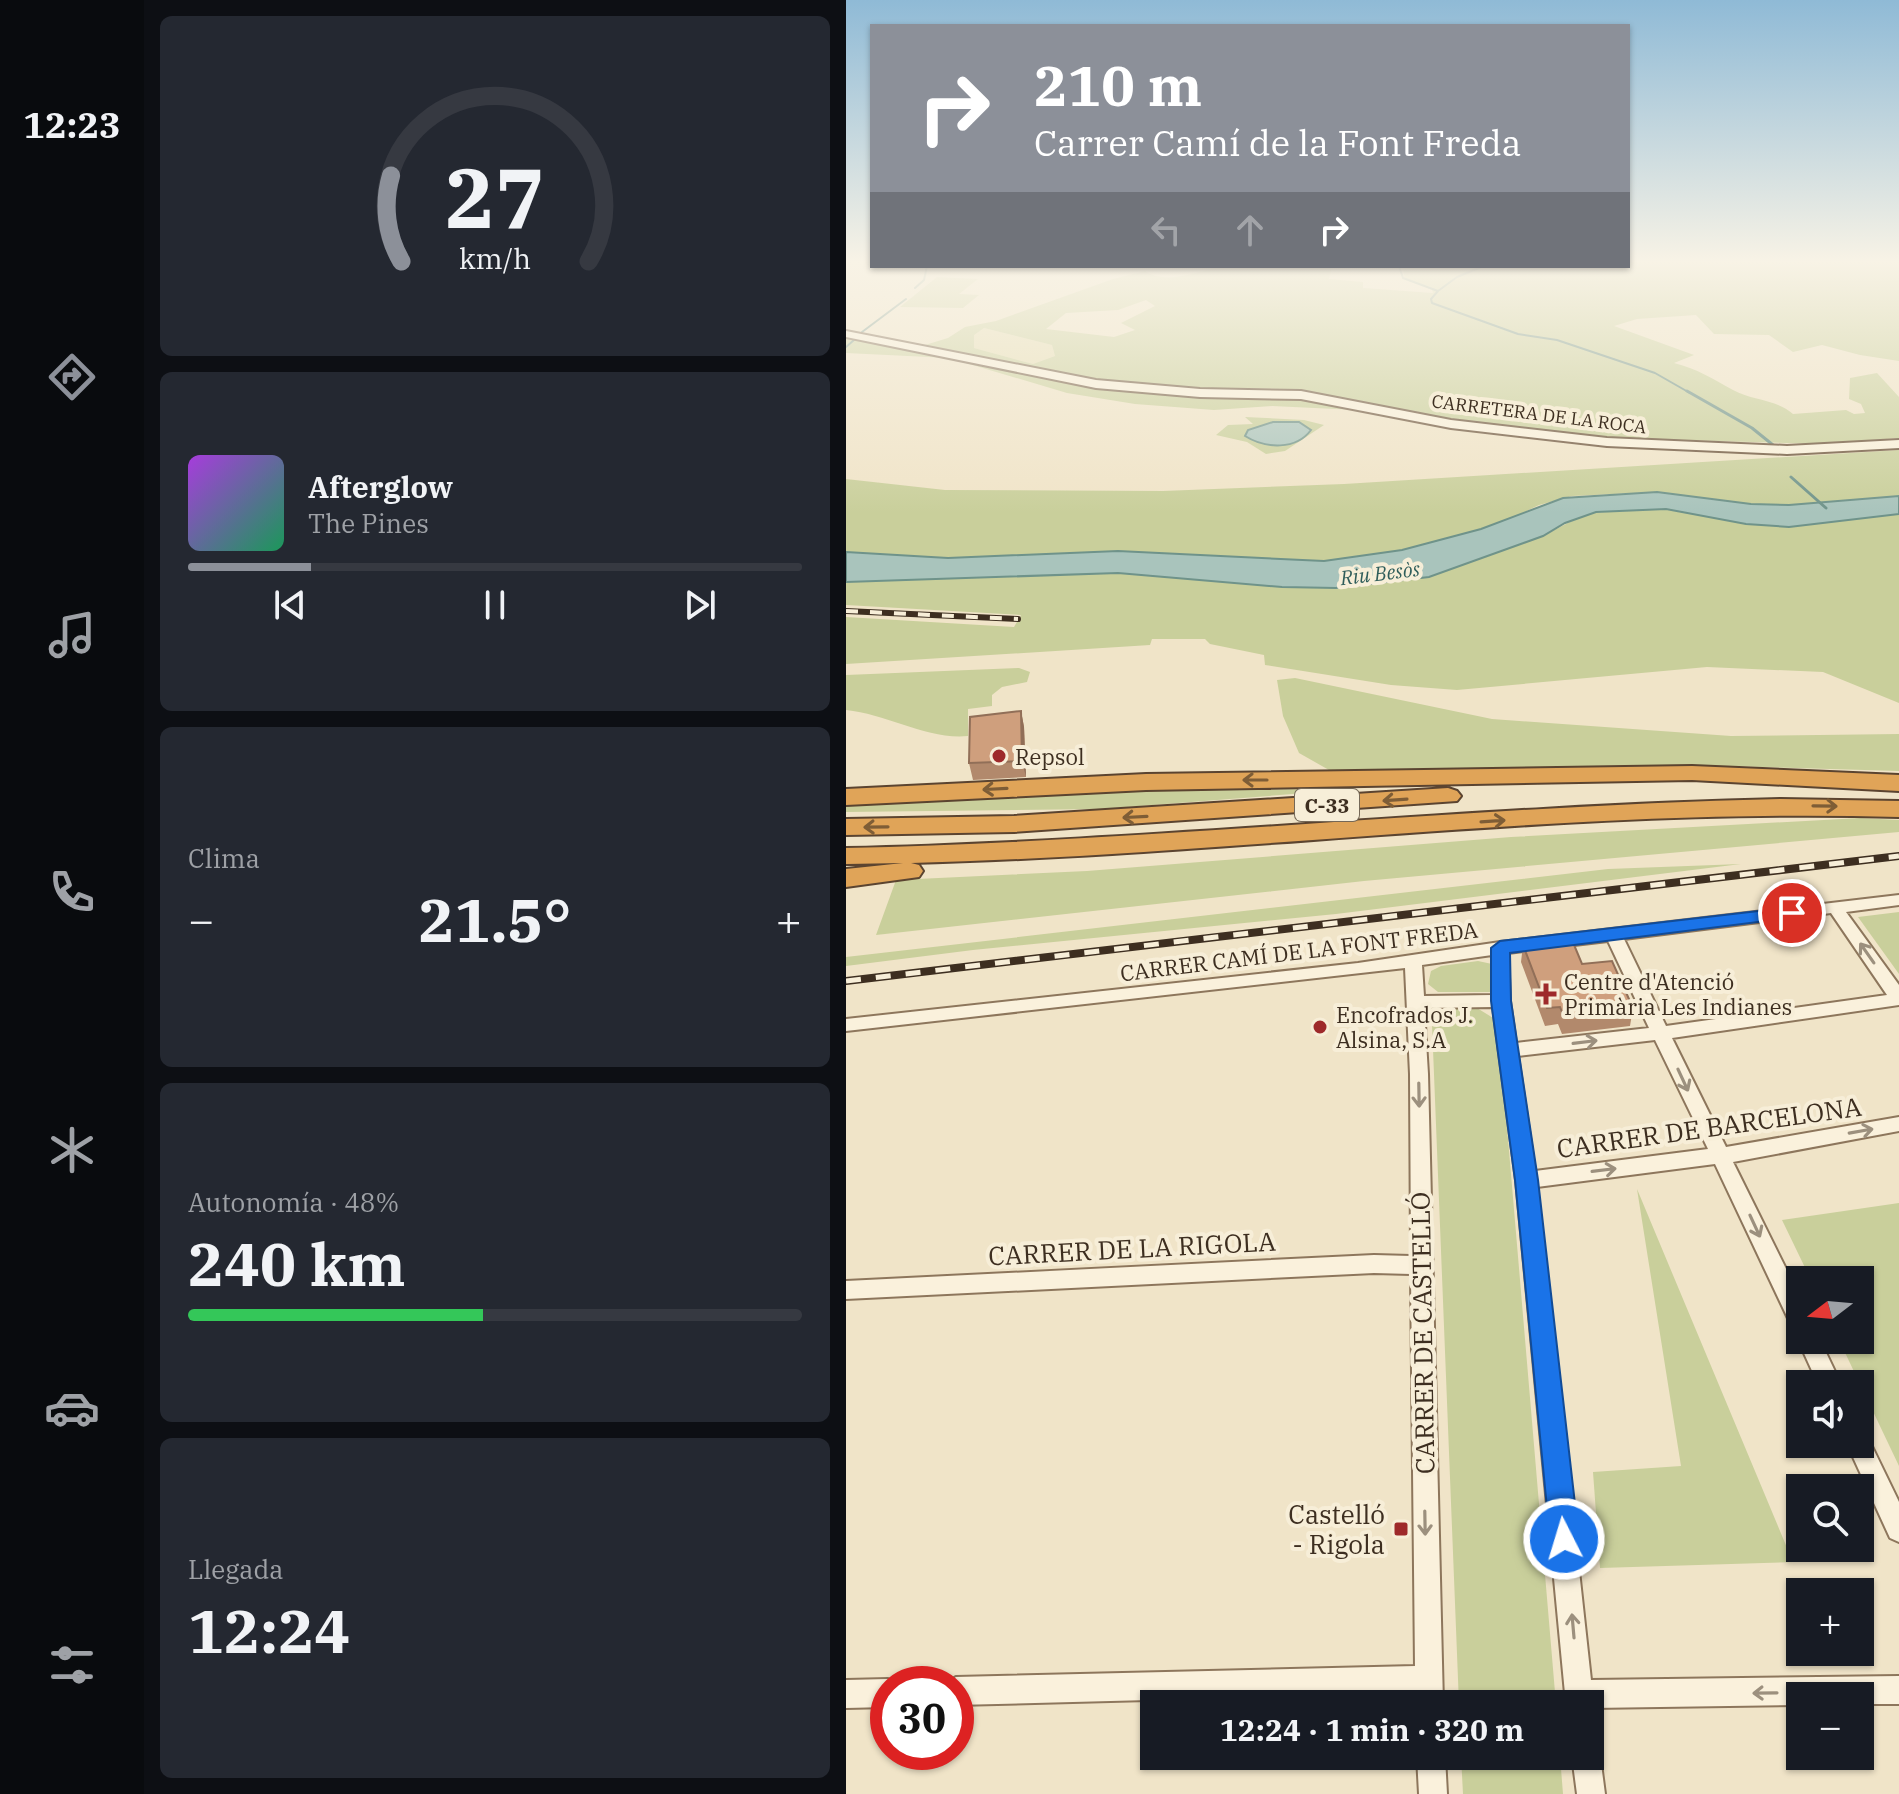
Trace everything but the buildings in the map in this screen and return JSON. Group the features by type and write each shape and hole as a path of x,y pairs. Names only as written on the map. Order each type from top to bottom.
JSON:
{"highway":[{"path":"846,797 1223,780 1406,780 1692,773 1808,781"},
{"name":"C-33","path":"846,827 1023,823 1591,787 1808,781 1899,783"},
{"name":"C-33","path":"846,856 1077,848 1613,812 1796,806 1899,809"},
{"path":"846,878 1077,848"}],"street":[{"name":"CARRETERA DE LA ROCA","path":"905,346 1096,384 1215,394 1301,395 1451,424 1607,442 1787,450 1899,444"},
{"name":"CARRER CAMÍ DE LA FONT FREDA","path":"846,1025 1413,961 1899,900"},
{"path":"1509,1050 1661,1033 1899,999 1835,908"},
{"path":"1613,934 1786,1291"},
{"path":"1500,948 1501,1001 1526,1180 1578,1690"},
{"name":"CARRER DE CASTELLÓ","path":"1413,961 1417,1002 1428,1690"},
{"path":"1417,1002 1501,1001"},
{"name":"CARRER DE BARCELONA","path":"1526,1180 1722,1156 1899,1124"},
{"name":"CARRER DE LA RIGOLA","path":"846,1290 1374,1264 1422,1265"},
{"path":"1866,1458 1899,1529"},
{"path":"1604,1698 1899,1690"},
{"path":"974,1691 1140,1691"},
{"path":"846,1694 870,1693"},
{"path":"1432,1770 1433,1794"},
{"path":"1588,1770 1591,1794"}],"shaded area":[{"path":"1052,346 1055,356 1033,364 974,348"}],"green space":[{"path":"846,346 893,346 1081,385 1295,397 1357,410 1272,406 1214,410 1135,404 1067,393 949,358 846,353"},
{"path":"929,346 974,346 1033,364 1055,356 1052,346 1668,346 1694,355 1674,363 1698,371 1741,394 1779,405 1793,414 1846,410 1854,414 1865,413 1861,404 1849,399 1850,378 1877,373 1899,397 1899,438 1823,444 1601,438 1422,415 1288,389 1198,388 1104,381"},
{"path":"1784,346 1819,346 1793,352"},
{"path":"1825,346 1899,346 1899,361"},
{"path":"1245,417 1304,420 1324,425 1285,451 1266,454 1247,442 1216,435 1228,425 1253,424"},
{"path":"1899,450 1899,496 1799,505 1751,504 1657,492 1572,496 1539,505 1499,524 1402,550 1324,561 1118,551 948,558 846,552 846,479 945,490 1163,491 1344,484"},
{"path":"1666,509 1746,524 1789,527 1899,514 1899,703 1823,672 1707,667 1457,690 1391,685 1265,665 1264,655 1210,644 1205,639 1152,639 1150,645 846,664 846,617 1014,627 1021,615 846,605 846,582 1118,573 1282,587 1336,588 1429,577 1543,536 1587,513"},
{"path":"1019,668 1030,672 1027,682 1002,687 992,695 992,706 968,709 968,736 922,731 877,716 846,710 846,675"},
{"path":"1295,678 1492,719 1731,736 1899,734 1899,771 1729,766 1329,770 1299,753 1283,716 1277,680"},
{"path":"1358,789 1101,809 846,812 846,804 1089,790"},
{"path":"1860,818 1899,820 1899,832 1364,881 876,935 896,880 1087,871 1511,837"},
{"path":"1741,864 1336,914 973,950 846,966 846,957 1608,869"},
{"path":"1899,912 1899,974 1858,917"},
{"path":"1478,961 1492,964 1491,992 1438,992 1428,984 1431,971 1441,966"},
{"path":"1477,1008 1498,1021 1555,1690 1458,1690 1432,1024 1453,1009"},
{"path":"1637,1189 1786,1545 1786,1562 1793,1562 1600,1568 1593,1472 1681,1466"},
{"path":"1899,1203 1899,1466 1874,1414 1874,1370 1853,1370 1846,1354 1874,1354 1874,1266 1804,1266 1782,1220"},
{"path":"1462,1770 1561,1770 1563,1794 1463,1794"}],"water":[{"path":"1273,422 1299,422 1311,430 1297,441 1280,445 1262,443 1245,436 1248,430"},
{"name":"Riu Besòs","path":"1657,492 1751,504 1789,505 1899,496 1899,514 1789,527 1746,524 1666,509 1596,512 1565,523 1543,536 1429,577 1336,588 1282,587 1118,573 846,582 846,552 948,558 1118,551 1324,561 1402,550 1481,529 1563,498"}],"waterway":[{"path":"1574,346 1655,373 1690,393"},
{"path":"1687,391 1752,428 1773,445"},
{"path":"1791,477 1826,508"}],"railway":[{"path":"846,611 1018,619"},
{"path":"846,981 1899,856"}],"place":[{"name":"Repsol","path":"999,756"},
{"name":"Centre d'Atenció Primària Les Indianes","path":"1546,994"},
{"name":"Encofrados J. Alsina, S.A","path":"1320,1027"},
{"name":"Castelló - Rigola","path":"1401,1529"}],"route":[{"path":"1564,1539 1526,1180 1501,1001 1500,948 1792,913"}]}
